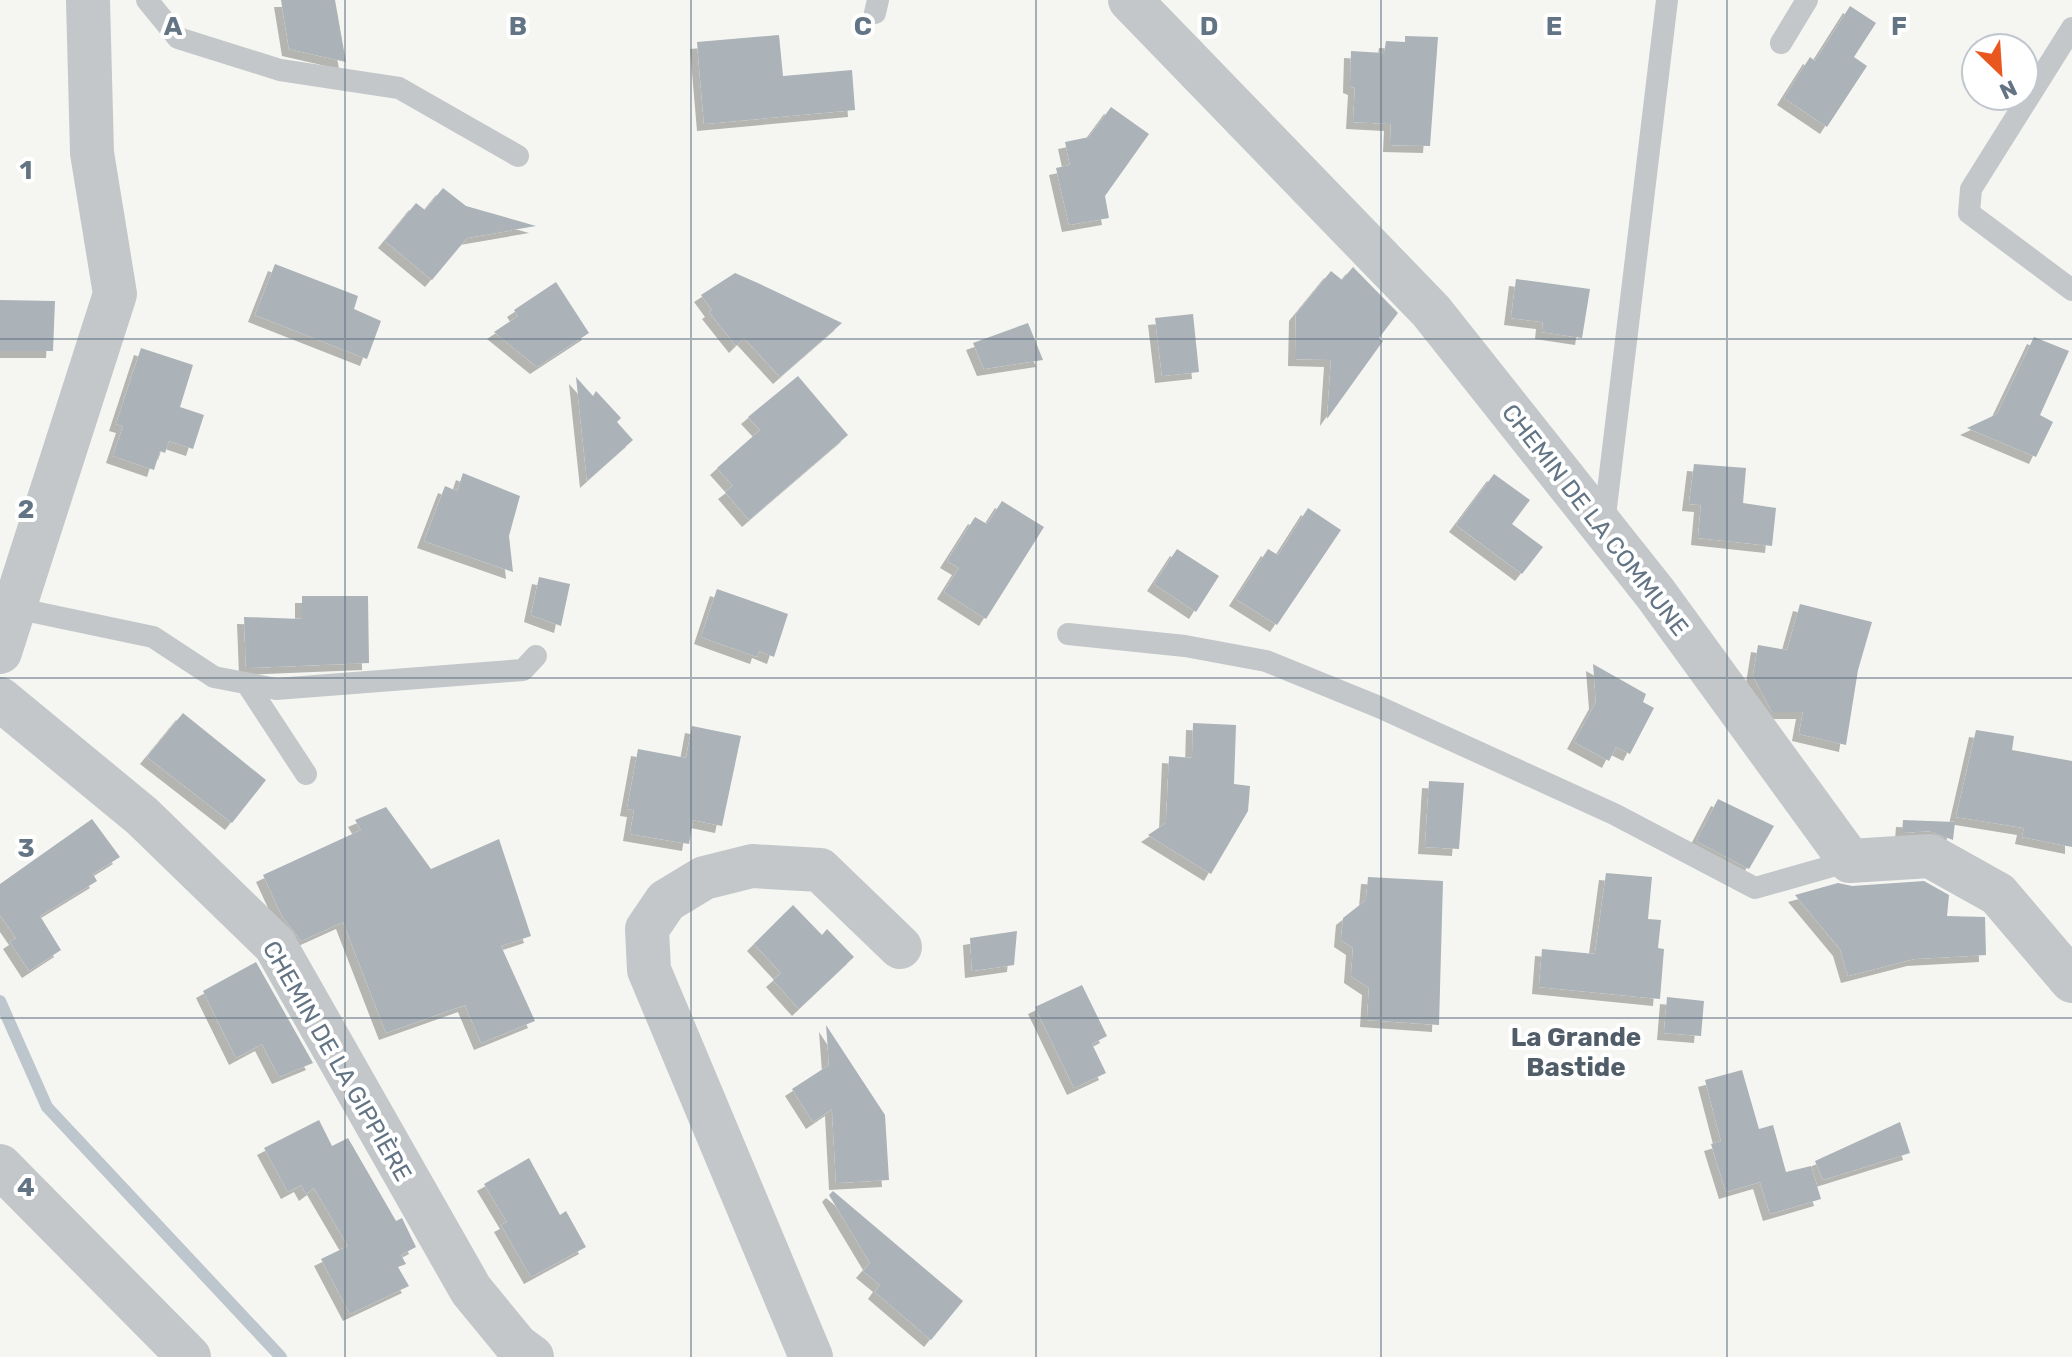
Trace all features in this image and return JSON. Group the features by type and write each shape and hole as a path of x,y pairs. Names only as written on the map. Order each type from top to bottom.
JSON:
{"street":[{"name":"CHEMIN DE LA COMMUNE","path":"1130,0 1431,311 1655,593 1850,861"},
{"path":"0,652 115,294 92,153 96,2"},
{"name":"CHEMIN DE LA GIPPIÈRE","path":"0,699 142,816 275,945 471,1290 517,1346 532,1357"},
{"path":"1850,861 1930,856 1998,894 2072,981"},
{"path":"811,1357 649,970 647,929 666,901 704,878 752,866 820,870 900,947"},
{"path":"0,1166 189,1357"}],"lane":[{"path":"147,0 178,38 280,70 399,88 518,156"},
{"path":"1603,529 1667,0"},
{"path":"1781,43 1807,0"},
{"path":"2072,28 1971,189 1969,213 2072,290"},
{"path":"15,608 153,637 214,677 276,689 523,670 536,656"},
{"path":"1068,634 1185,646 1266,661 1379,707 1614,814 1755,888 1850,861"},
{"path":"247,684 306,774"}],"building":[{"path":"281,0 335,0 346,62 289,49"},
{"path":"1850,6 1876,23 1854,57 1867,66 1827,127 1784,98 1810,57 1815,61"},
{"path":"779,35 783,76 852,70 855,110 704,124 697,42"},
{"path":"1405,36 1438,37 1430,146 1390,145 1391,124 1353,122 1355,88 1350,86 1351,51 1384,53 1386,41 1405,42"},
{"path":"1111,107 1149,134 1105,196 1109,218 1069,225 1056,168 1070,165 1065,142 1089,137"},
{"path":"443,188 466,206 536,226 467,238 432,280 385,241 416,203 425,210"},
{"path":"275,264 358,296 354,309 381,321 367,359 255,315"},
{"path":"1353,267 1398,313 1379,338 1383,341 1327,419 1331,360 1295,359 1296,314 1331,271 1342,280"},
{"path":"735,273 842,323 780,377 744,338 736,346 709,312 712,310 701,295"},
{"path":"1516,279 1590,289 1582,338 1542,332 1543,322 1511,318"},
{"path":"556,282 589,333 537,367 494,332 518,316 514,310"},
{"path":"0,300 55,301 53,351 0,351"},
{"path":"1193,314 1199,372 1162,376 1155,318"},
{"path":"1028,323 1043,360 984,369 973,343"},
{"path":"2034,337 2069,351 2040,415 2053,422 2036,457 1967,428 1997,414"},
{"path":"141,348 193,365 180,407 204,415 193,449 169,441 165,453 160,451 154,470 113,456 123,426 116,424"},
{"path":"798,376 848,435 749,520 725,492 733,486 717,468 760,430 748,417"},
{"path":"576,377 593,396 596,391 621,418 617,422 633,440 587,481"},
{"path":"1694,464 1746,468 1743,503 1776,508 1772,546 1698,538 1701,505 1689,504"},
{"path":"463,473 520,496 509,536 513,572 424,541 445,486 457,491"},
{"path":"1494,474 1530,500 1512,524 1543,547 1522,574 1456,525"},
{"path":"1002,501 1044,527 986,619 944,592 959,568 947,561 975,517 987,524"},
{"path":"1308,508 1341,530 1277,625 1236,599 1268,549 1278,555"},
{"path":"1177,549 1219,576 1196,612 1154,584"},
{"path":"539,577 570,584 561,626 531,615"},
{"path":"717,589 788,614 774,657 759,651 757,657 701,637"},
{"path":"302,596 368,596 369,663 246,668 244,617 302,619"},
{"path":"1800,604 1872,622 1858,670 1846,745 1799,734 1803,712 1772,712 1753,676 1758,645 1787,650"},
{"path":"1593,664 1646,694 1643,702 1654,708 1630,754 1616,747 1609,761 1574,742 1596,702"},
{"path":"183,713 266,780 232,823 147,757"},
{"path":"1193,723 1236,725 1234,784 1250,786 1248,811 1211,874 1148,835 1166,823 1169,756 1192,758"},
{"path":"692,726 741,736 722,826 693,820 689,844 630,834 634,810 627,809 638,749 686,758"},
{"path":"1976,730 2014,736 2012,750 2072,761 2072,847 2022,837 2024,828 1956,817"},
{"path":"1429,781 1464,783 1459,849 1425,847"},
{"path":"1718,799 1774,826 1749,869 1696,841"},
{"path":"386,807 431,869 499,839 531,936 501,946 535,1021 481,1043 465,1005 386,1033 343,922 301,941 282,916 263,875 361,830 355,820"},
{"path":"92,819 120,857 93,874 97,881 40,916 61,950 29,971 10,942 16,938 0,915 0,884"},
{"path":"1903,820 1955,822 1953,840 1929,831 1902,833"},
{"path":"1606,873 1652,877 1648,919 1661,920 1658,948 1664,949 1660,999 1539,987 1542,949 1595,954"},
{"path":"1368,877 1443,881 1439,1025 1367,1020 1369,988 1351,976 1353,948 1341,940 1343,918 1366,900"},
{"path":"1924,881 1949,895 1947,916 1985,917 1986,955 1914,959 1848,976 1840,949 1795,895 1838,883 1852,886"},
{"path":"793,905 822,935 827,929 854,957 799,1009 773,980 781,973 754,944"},
{"path":"1017,931 1014,965 972,971 970,938"},
{"path":"256,962 313,1063 279,1077 262,1044 236,1058 203,991"},
{"path":"1082,985 1107,1036 1092,1044 1106,1073 1074,1088 1035,1007"},
{"path":"1667,997 1704,1001 1701,1036 1664,1033"},
{"path":"826,1025 885,1115 889,1180 836,1183 832,1109 813,1122 792,1089 829,1065"},
{"path":"1742,1070 1759,1129 1773,1125 1786,1172 1811,1166 1821,1199 1770,1214 1760,1182 1726,1192 1711,1144 1721,1141 1705,1080"},
{"path":"319,1120 332,1146 348,1138 396,1221 402,1218 416,1247 401,1255 406,1264 398,1267 409,1286 350,1314 321,1259 348,1246 314,1188 306,1194 301,1185 288,1192 264,1148"},
{"path":"1900,1122 1910,1153 1823,1180 1815,1161"},
{"path":"529,1158 560,1215 566,1211 586,1247 531,1277 501,1225 507,1222 484,1184"},
{"path":"833,1191 963,1301 931,1340 875,1292 880,1285 863,1271 870,1263 829,1195"}],"waterway":[{"path":"0,1001 47,1107 281,1357"}],"district":[{"name":"La Grande Bastide","path":"1576,1052"}]}
